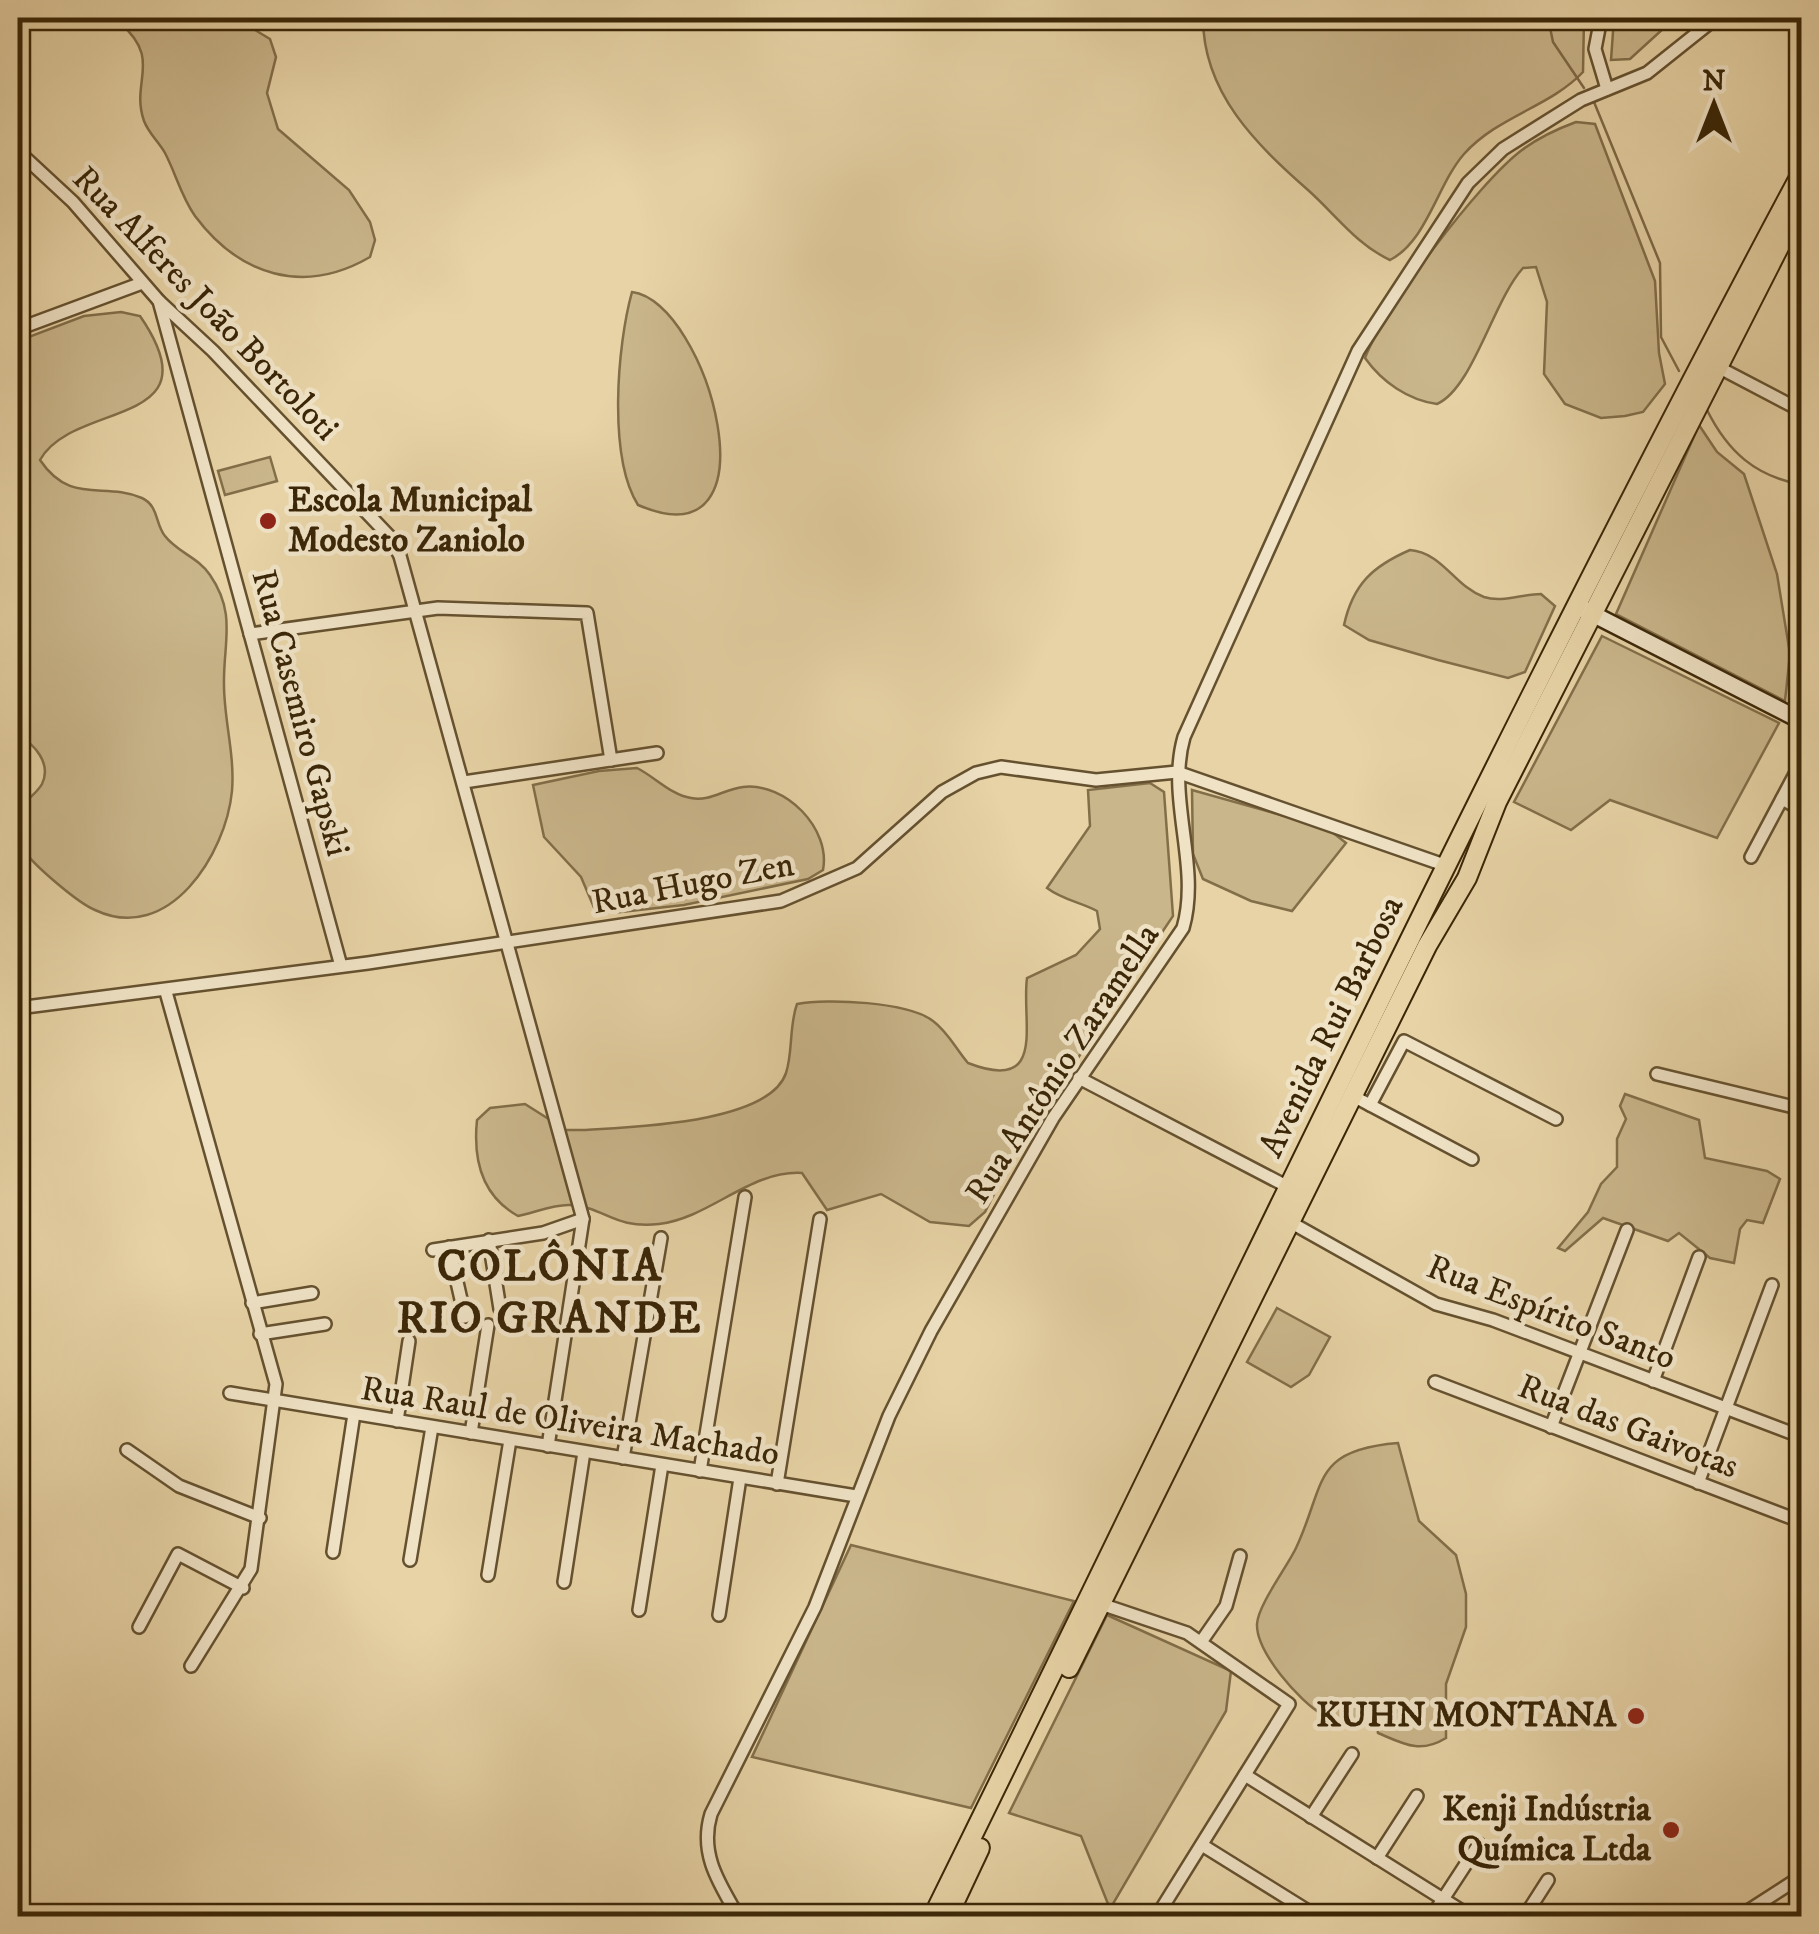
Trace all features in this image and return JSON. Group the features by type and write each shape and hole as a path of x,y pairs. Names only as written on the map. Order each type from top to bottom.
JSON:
{"main road":[{"name":"Avenida Rui Barbosa","path":"1705,376 1802,172"},
{"name":"Avenida Rui Barbosa","path":"933,1916 1449,864 1585,610 1684,412 1802,202"},
{"name":"Avenida Rui Barbosa","path":"948,1916 1352,1096 1434,933 1468,875 1585,610"},
{"path":"1585,610 1802,721"},
{"path":"1449,864 1462,858 1468,875"}],"street":[{"path":"1602,18 1595,48 1606,90"},
{"name":"Rua Antônio Zaramella","path":"738,1916 710,1862 706,1828 815,1607 856,1496 924,1344 1079,1078 1183,928 1188,891 1177,772 1184,737 1231,626 1372,325 1484,165 1565,109 1662,64 1716,18"},
{"name":"Rua Alferes João Bortoloti","path":"18,152 73,202 159,302 213,351 390,538 416,610 583,1219"},
{"path":"18,329 142,283"},
{"name":"Rua Casemiro Gapski","path":"159,302 340,966"},
{"path":"1705,376 1800,408"},
{"path":"250,634 416,610 468,607 587,613 611,760"},
{"path":"464,782 657,753"},
{"path":"1752,857 1802,761"},
{"name":"Rua Hugo Zen","path":"18,1008 166,992 725,912 806,893 857,868 930,802 960,781 990,769 1096,780 1177,772 1449,864"},
{"path":"1782,799 1802,810"},
{"path":"166,992 260,1334 276,1374 260,1518 243,1588 191,1666"},
{"path":"1370,1105 1404,1041 1556,1119"},
{"path":"1658,1074 1802,1109"},
{"path":"1079,1078 1290,1188"},
{"path":"1352,1096 1472,1159"},
{"path":"700,1471 745,1197"},
{"path":"433,1250 556,1230 583,1219"},
{"path":"548,1446 583,1219"},
{"path":"777,1484 820,1219"},
{"name":"Rua Espírito Santo","path":"1290,1222 1426,1299 1802,1436"},
{"path":"1551,1427 1626,1230"},
{"path":"623,1458 660,1238"},
{"path":"490,1240 500,1310"},
{"path":"449,1246 466,1317"},
{"path":"1653,1380 1699,1257"},
{"path":"1698,1483 1772,1285"},
{"path":"252,1303 312,1292"},
{"path":"260,1334 326,1324"},
{"path":"471,1433 488,1325"},
{"path":"397,1421 409,1342"},
{"name":"Rua das Gaivotas","path":"1435,1382 1802,1522"},
{"name":"Rua Raul de Oliveira Machado","path":"230,1392 856,1496"},
{"path":"333,1552 354,1414"},
{"path":"410,1560 432,1427"},
{"path":"488,1575 510,1440"},
{"path":"128,1450 179,1486 260,1518"},
{"path":"564,1582 584,1452"},
{"path":"639,1610 662,1465"},
{"path":"719,1614 740,1478"},
{"path":"139,1627 178,1554 243,1588"},
{"path":"1201,1642 1226,1606 1240,1556"},
{"path":"1101,1604 1172,1626 1289,1704 1158,1916"},
{"path":"1311,1816 1352,1754"},
{"path":"1245,1775 1470,1916"},
{"path":"1377,1858 1417,1796"},
{"path":"1432,1916 1479,1844"},
{"path":"1202,1845 1316,1916"},
{"path":"1740,1916 1802,1876"},
{"path":"1525,1916 1548,1880"}],"shaded area":[{"path":"122,18 235,18 270,39 276,57 267,93 278,129 349,190 370,222 375,240 370,257 345,269 297,277 252,265 212,236 190,208 165,153 144,121 140,94 143,60 133,36 120,23"},
{"path":"1203,18 1584,18 1583,72 1555,94 1492,130 1464,154 1423,226 1403,251 1390,260 1347,228 1270,154 1236,115 1212,70"},
{"path":"1614,18 1675,18 1630,59 1611,60"},
{"path":"1576,122 1595,124 1655,281 1665,384 1643,412 1625,416 1601,418 1565,404 1544,374 1547,302 1536,267 1523,268 1512,283 1472,363 1450,395 1437,404 1396,388 1365,358 1412,279 1458,217 1504,166 1535,142"},
{"path":"632,292 660,306 685,338 705,380 718,425 719,467 708,499 682,514 638,505 622,459 619,370"},
{"path":"121,312 140,316 159,352 162,378 151,395 132,408 57,441 40,460 52,474 76,488 128,493 147,501 165,536 210,575 226,616 224,698 233,778 227,816 206,866 169,904 147,915 122,918 78,900 25,852 20,814 42,784 45,769 35,749 18,735 18,341 84,316"},
{"path":"1699,425 1717,452 1744,474 1777,574 1790,654 1785,701 1616,614"},
{"path":"270,457 277,481 225,495 218,471"},
{"path":"1410,550 1431,557 1484,597 1541,594 1555,606 1525,672 1508,678 1438,660 1369,640 1344,625 1353,598 1366,578"},
{"path":"1602,636 1779,723 1717,838 1610,800 1571,830 1514,802"},
{"path":"637,768 670,790 691,798 743,787 775,792 813,824 824,854 823,870 808,879 684,905 612,913 595,910 581,877 544,837 533,785 599,771"},
{"path":"1150,783 1164,792 1173,916 1017,1149 985,1212 969,1226 930,1222 881,1194 827,1210 802,1173 765,1179 678,1220 643,1225 570,1205 518,1216 488,1187 479,1162 476,1135 477,1120 490,1108 525,1104 566,1130 663,1124 726,1113 754,1103 774,1090 786,1073 797,1004 847,1002 906,1009 938,1025 968,1063 993,1070 1010,1069 1020,1061 1025,1049 1027,978 1076,955 1100,929 1097,911 1047,888 1090,826 1088,790"},
{"path":"1192,790 1327,828 1346,843 1292,911 1251,901 1203,879 1193,854"},
{"path":"1625,1094 1699,1120 1705,1158 1767,1171 1780,1179 1763,1223 1747,1220 1740,1229 1734,1263 1710,1258 1679,1233 1668,1241 1603,1218 1565,1251 1558,1248 1588,1212 1601,1184 1617,1167 1617,1139 1626,1119 1620,1106"},
{"path":"1277,1308 1330,1337 1309,1375 1291,1387 1247,1362"},
{"path":"1398,1443 1419,1521 1456,1555 1466,1594 1466,1627 1446,1684 1446,1738 1428,1746 1404,1744 1378,1733 1376,1716 1352,1725 1326,1717 1313,1708 1271,1661 1257,1624 1267,1597 1296,1548 1319,1488 1335,1462 1350,1453"},
{"path":"851,1545 1074,1601 971,1808 752,1757"},
{"path":"1107,1615 1231,1671 1226,1711 1110,1909 1081,1836 1009,1813"}],"waterway":[{"path":"1548,18 1553,42 1584,88"},
{"path":"1594,102 1660,263 1661,337 1679,371"},
{"path":"1707,410 1724,438 1745,460 1770,475 1802,485"}],"place":[{"name":"Escola Municipal Modesto Zaniolo","path":"268,521"},
{"name":"KUHN MONTANA","path":"1636,1716"},
{"name":"Kenji Indústria Química Ltda","path":"1671,1830"}],"district":[{"name":"COLÔNIA RIO GRANDE","path":"550,1293"}]}
